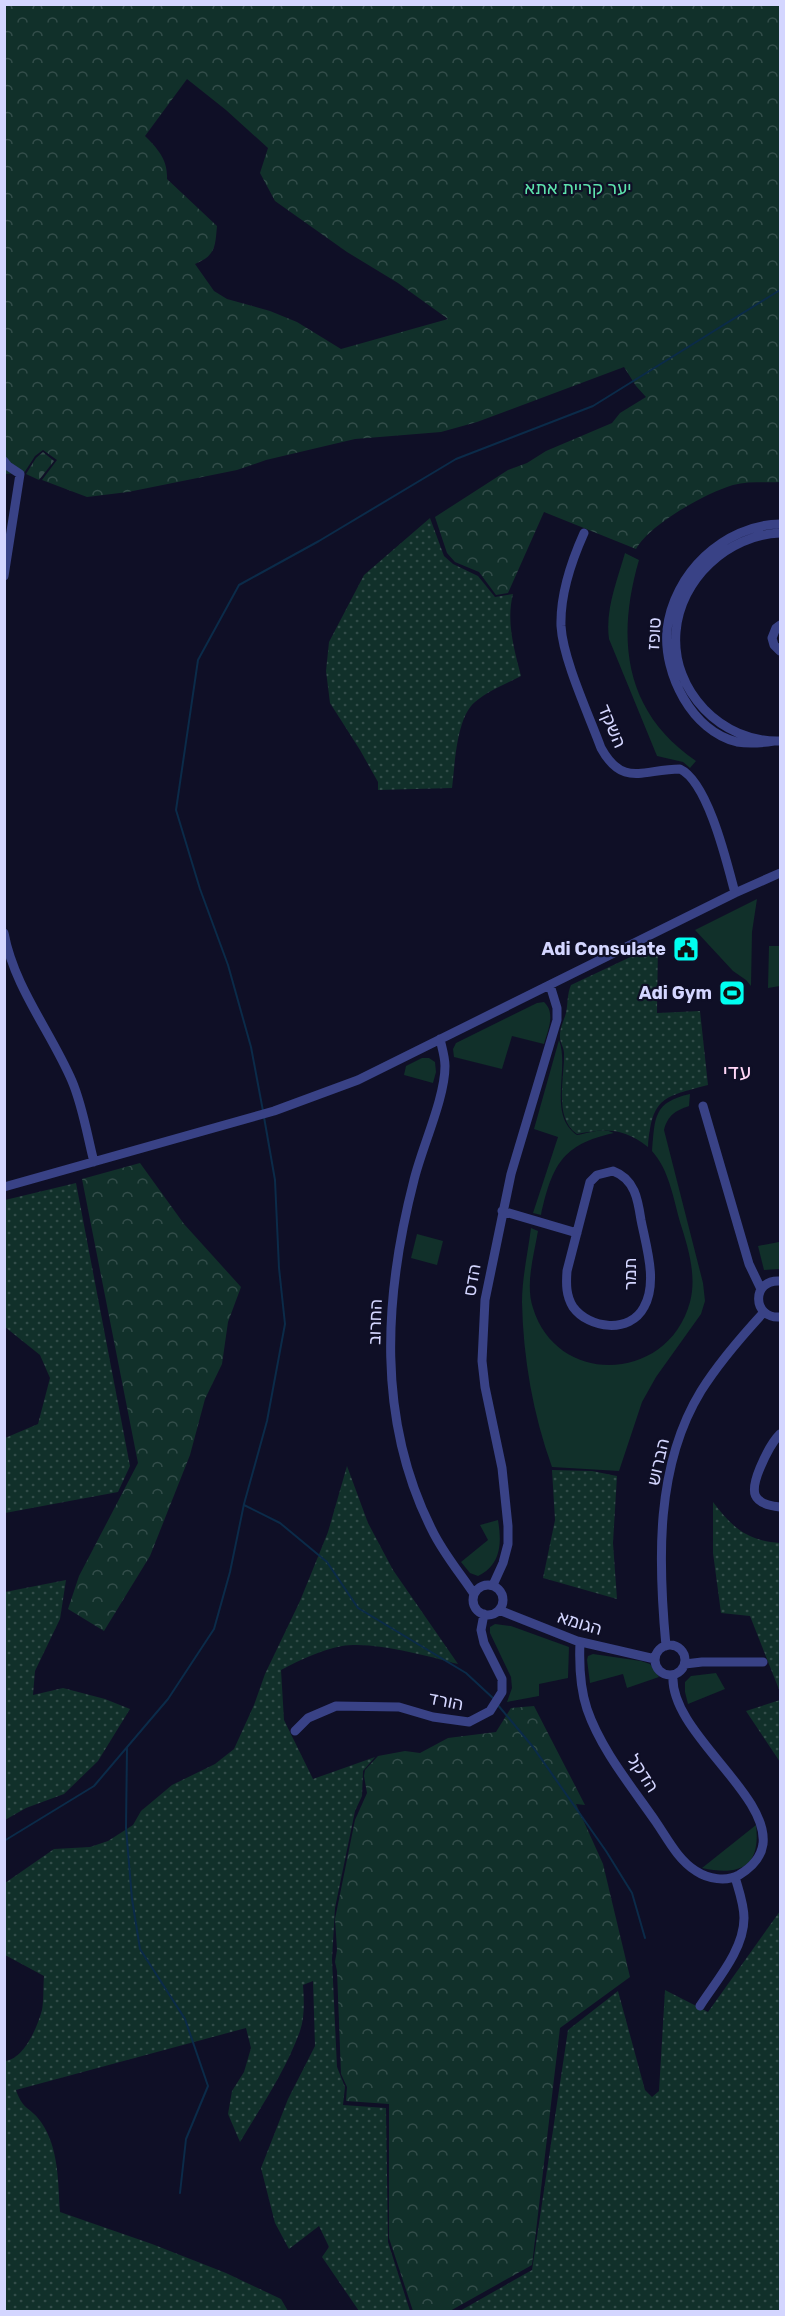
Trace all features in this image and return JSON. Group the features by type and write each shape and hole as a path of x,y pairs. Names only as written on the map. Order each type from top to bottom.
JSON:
{"street":[{"path":"4,461 20,474 4,576"},
{"name":"טופז","path":"777,741 747,743 730,739 713,730 693,712 684,699 672,672 668,658 667,631 674,602 698,563 718,545 732,537 761,526 780,524"},
{"name":"השקד","path":"584,533 567,578 561,627 565,651 601,748 617,770 628,774 680,769 694,780 714,823 735,893"},
{"name":"טופז","path":"777,741 758,740 729,729 700,706 681,669 677,656 676,632 682,605 704,569 723,552 736,545 763,535 780,533"},
{"path":"780,625 776,628 772,638 780,651"},
{"path":"4,1187 274,1111 358,1080 735,893 780,873"},
{"path":"4,933 7,949 20,982 72,1082 94,1162"},
{"name":"הדס","path":"493,1586 508,1544 508,1526 502,1468 485,1387 482,1330 485,1300 502,1211 557,1020 557,1008 550,985"},
{"name":"החרוב","path":"440,1039 445,1067 444,1078 414,1177 398,1246 392,1287 391,1383 401,1449 418,1500 444,1551 474,1594"},
{"path":"703,1106 749,1264 761,1289 759,1300 764,1312 772,1317 780,1317"},
{"name":"תמר","path":"613,1171 627,1180 637,1197 650,1272 648,1298 638,1315 616,1326 602,1325 580,1315 573,1306 568,1297 566,1284 577,1233 591,1182 597,1175 613,1171"},
{"path":"502,1211 577,1233"},
{"path":"761,1289 771,1282 780,1281"},
{"name":"הברוש","path":"666,1646 661,1583 662,1540 667,1492 679,1440 701,1392 734,1345 764,1312"},
{"path":"780,1434 764,1459 754,1481 753,1490 762,1503 780,1507"},
{"path":"484,1585 493,1586 498,1588 503,1602 499,1610 492,1614 484,1614 474,1604 474,1594 484,1585"},
{"name":"הגומא","path":"499,1610 580,1642 655,1659"},
{"name":"הורד","path":"295,1731 308,1718 336,1706 399,1707 433,1717 469,1722 490,1711 502,1692 502,1679 484,1642 481,1630 484,1614"},
{"name":"הדקל","path":"580,1642 580,1676 588,1711 605,1744 633,1788 684,1862 696,1872 720,1880 735,1877"},
{"path":"666,1646 675,1646 682,1651 685,1664 681,1671 673,1675 660,1671 655,1659 659,1651 666,1646"},
{"path":"685,1664 764,1662"},
{"path":"673,1675 672,1687 684,1714 752,1806 762,1832 763,1844 760,1855 753,1865 735,1877 745,1920 733,1955 700,2006"}],"green space":[{"name":"יער קריית אתא","path":"5,5 780,5 780,482 733,485 708,495 666,520 643,539 636,549 544,512 508,593 496,595 479,572 455,562 447,553 435,517 508,470 612,423 620,413 646,397 624,367 477,422 441,432 355,439 266,460 237,470 128,492 87,497 42,480 57,460 43,450 35,456 24,473 5,474","holes":["187,79 268,148 260,173 275,201 448,319 341,349 297,322 270,311 227,299 214,291 195,264 211,254 216,240 217,226 167,179 166,166 161,155 145,136"]},
{"path":"43,452 54,461 39,480 26,474 36,458"},
{"path":"430,518 444,556 453,564 478,576 495,597 513,594 511,625 521,676 486,694 469,709 460,730 452,788 378,790 378,782 330,703 326,671 329,642 364,575"},
{"path":"625,553 639,560 628,618 628,645 632,672 640,697 653,720 672,742 696,761 690,768 683,762 657,756 609,639 610,606"},
{"path":"757,899 752,932 751,986 733,971 695,930"},
{"path":"658,944 657,1013 700,1011 708,1085 671,1096 663,1101 653,1117 648,1147 631,1136 614,1131 577,1134 565,1118 562,1096 564,1053 560,1032 571,985"},
{"path":"769,946 780,946 780,986 768,988"},
{"path":"544,1002 548,1006 550,1016 544,1044 512,1036 502,1069 454,1057 453,1049 456,1043 537,1003"},
{"path":"559,1040 562,1051 561,1104 568,1126 577,1135 601,1130 614,1133 582,1144 562,1160 550,1183 541,1215 533,1213 558,1137 534,1129"},
{"path":"422,1058 429,1058 435,1062 436,1072 433,1083 404,1075 406,1066"},
{"path":"690,1094 689,1106 673,1114 664,1130 703,1283 705,1301 701,1314 656,1377 642,1402 619,1471 552,1467 534,1406 524,1344 522,1293 531,1228 538,1231 530,1279 533,1308 546,1334 565,1352 587,1362 612,1365 637,1360 660,1348 678,1329 690,1302 693,1282 689,1251 670,1184 663,1167 652,1151 654,1129 658,1113 663,1107 678,1097"},
{"path":"140,1163 184,1224 241,1287 228,1322 222,1364 205,1399 190,1455 150,1556 104,1631 68,1609 79,1576 138,1463 82,1179"},
{"path":"76,1183 130,1466 118,1492 5,1513 5,1438 38,1424 50,1378 40,1355 5,1327 5,1200"},
{"path":"417,1234 443,1241 437,1265 411,1258"},
{"path":"779,1242 779,1269 764,1270 758,1246"},
{"path":"347,1466 368,1523 393,1570 458,1664 400,1650 355,1645 326,1650 281,1670 284,1720 313,1779 375,1757 363,1771 362,1796 355,1811 335,1908 332,1959 337,2067 345,2087 343,2105 386,2108 388,2242 410,2311 359,2311 322,2257 329,2247 319,2226 289,2249 275,2223 261,2168 288,2099 315,2046 313,1981 303,1985 303,2020 288,2060 240,2142 228,2114 232,2091 244,2072 251,2048 246,2028 16,2090 21,2102 41,2122 51,2143 57,2166 60,2212 226,2273 281,2299 288,2311 5,2311 5,2061 18,2055 33,2034 42,2010 44,1976 5,1955 5,1883 54,1849 90,1847 108,1841 133,1825 141,1811 172,1785 215,1764 234,1749 328,1532"},
{"path":"552,1470 592,1471 617,1476 613,1543 617,1599 543,1578 555,1520"},
{"path":"713,1502 727,1519 749,1536 780,1543 780,1692 750,1616 721,1613 713,1553"},
{"path":"498,1520 500,1537 495,1560 486,1571 478,1576 470,1573 461,1562 488,1540 480,1525"},
{"path":"66,1580 60,1619 35,1671 33,1695 63,1688 105,1699 130,1709 98,1761 64,1794 26,1808 5,1820 5,1592"},
{"path":"495,1624 511,1626 569,1647 568,1678 539,1684 539,1696 507,1702 512,1688 511,1677 490,1633 490,1627"},
{"path":"593,1654 650,1664 659,1677 627,1688 623,1674 590,1683 587,1660 588,1656"},
{"path":"716,1673 725,1689 688,1704 685,1682 691,1676"},
{"path":"780,1700 780,1762 746,1711"},
{"path":"534,1706 585,1805 576,1804 603,1864 630,1977 560,2028 532,2265 450,2311 413,2311 389,2238 389,2104 346,2101 347,2087 341,2074 335,1919 355,1820 367,1793 365,1770 378,1756 405,1751 420,1753 448,1738 496,1732 511,1708"},
{"path":"756,1825 755,1851 745,1865 727,1871 702,1868"},
{"path":"780,1911 780,2311 458,2312 532,2270 568,2030 618,1991 645,2090 652,2097 659,2091 665,1990 708,2012"}],"waterway":[{"path":"263,1111 251,1047 228,965 200,889 176,810 198,660 239,585 319,541 456,459 593,406 780,290"},
{"path":"4,1841 94,1786 168,1699 214,1629 267,1421 285,1324 279,1268 275,1180 264,1117"},
{"path":"244,1505 280,1523 327,1562 358,1608 466,1673 494,1699"},
{"path":"497,1704 533,1747 606,1851 632,1893 645,1938"},
{"path":"127,1747 126,1828 132,1899 140,1949 185,2019 208,2086 186,2139 180,2193"}],"place":[{"name":"Adi Consulate","path":"686,949"},
{"name":"Adi Gym","path":"732,993"}],"district":[{"name":"עדי","path":"737,1072"}]}
